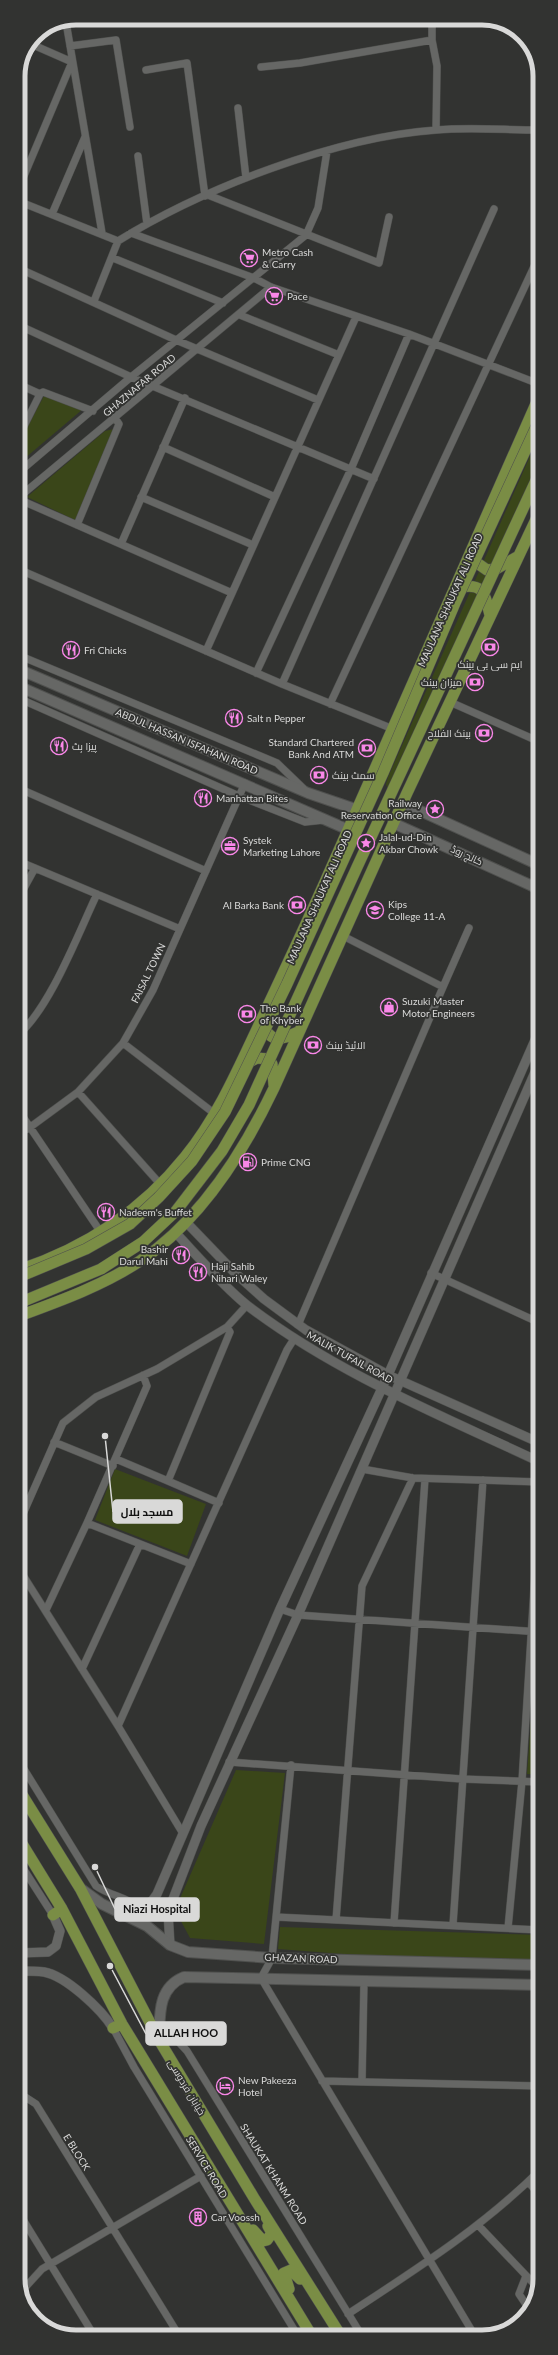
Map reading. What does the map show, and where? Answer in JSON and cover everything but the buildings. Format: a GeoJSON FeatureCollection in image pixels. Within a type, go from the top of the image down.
{"type":"FeatureCollection","features":[{"type":"Feature","properties":{"kind":"main road","name":"MAULANA SHAUKAT ALI ROAD"},"geometry":{"type":"LineString","coordinates":[[25,1268],[68,1251],[102,1234],[147,1200],[184,1159],[215,1114],[261,1021],[349,830],[533,411]]}},
{"type":"Feature","properties":{"kind":"main road"},"geometry":{"type":"LineString","coordinates":[[25,1274],[86,1249],[130,1224],[160,1197],[192,1161],[225,1112],[283,991],[376,787],[456,603],[533,434]]}},
{"type":"Feature","properties":{"kind":"main road"},"geometry":{"type":"LineString","coordinates":[[25,1301],[101,1269],[143,1242],[176,1211],[222,1151],[249,1105],[533,487]]}},
{"type":"Feature","properties":{"kind":"main road"},"geometry":{"type":"LineString","coordinates":[[25,1314],[77,1293],[112,1276],[139,1261],[176,1233],[238,1154],[254,1130],[402,803],[533,525]]}},
{"type":"Feature","properties":{"kind":"main road"},"geometry":{"type":"LineString","coordinates":[[474,547],[477,563],[487,570],[496,569],[517,557]]}},
{"type":"Feature","properties":{"kind":"main road"},"geometry":{"type":"LineString","coordinates":[[455,588],[471,585],[481,589],[486,597],[490,615]]}},
{"type":"Feature","properties":{"kind":"main road","name":"ABDUL HASSAN ISFAHANI ROAD"},"geometry":{"type":"LineString","coordinates":[[25,672],[308,792],[358,810]]}},
{"type":"Feature","properties":{"kind":"main road","name":"ABDUL HASSAN ISFAHANI ROAD"},"geometry":{"type":"LineString","coordinates":[[25,689],[245,783],[349,830]]}},
{"type":"Feature","properties":{"kind":"main road","name":"کالج روڈ"},"geometry":{"type":"LineString","coordinates":[[402,803],[533,861]]}},
{"type":"Feature","properties":{"kind":"main road","name":"کالج روڈ"},"geometry":{"type":"LineString","coordinates":[[394,823],[533,886]]}},
{"type":"Feature","properties":{"kind":"main road"},"geometry":{"type":"LineString","coordinates":[[261,1021],[266,1033],[273,1038],[281,1039],[298,1032]]}},
{"type":"Feature","properties":{"kind":"main road"},"geometry":{"type":"LineString","coordinates":[[239,1066],[257,1058],[268,1059],[272,1064],[274,1088]]}},
{"type":"Feature","properties":{"kind":"main road","name":"خیابان فردوسی"},"geometry":{"type":"LineString","coordinates":[[25,1800],[80,1888],[159,2040],[254,2198],[337,2330]]}},
{"type":"Feature","properties":{"kind":"main road"},"geometry":{"type":"LineString","coordinates":[[25,1850],[118,2026],[234,2209],[308,2330]]}},
{"type":"Feature","properties":{"kind":"main road","name":"GHAZAN ROAD"},"geometry":{"type":"LineString","coordinates":[[80,1888],[102,1904],[128,1915],[147,1926],[170,1944],[195,1954],[272,1958],[533,1965]]}},
{"type":"Feature","properties":{"kind":"main road","name":"GHAZAN ROAD"},"geometry":{"type":"LineString","coordinates":[[159,2040],[163,1997],[170,1985],[176,1980],[198,1976],[533,1985]]}},
{"type":"Feature","properties":{"kind":"main road"},"geometry":{"type":"LineString","coordinates":[[234,2209],[260,2239],[263,2241],[267,2240],[272,2233],[254,2198]]}},
{"type":"Feature","properties":{"kind":"main road"},"geometry":{"type":"LineString","coordinates":[[308,2330],[283,2277],[284,2273],[287,2271],[291,2270],[296,2273],[330,2319]]}},
{"type":"Feature","properties":{"kind":"street"},"geometry":{"type":"LineString","coordinates":[[432,25],[432,40],[437,66],[436,130]]}},
{"type":"Feature","properties":{"kind":"street"},"geometry":{"type":"LineString","coordinates":[[67,26],[102,233]]}},
{"type":"Feature","properties":{"kind":"street"},"geometry":{"type":"LineString","coordinates":[[70,46],[116,40],[130,127]]}},
{"type":"Feature","properties":{"kind":"street"},"geometry":{"type":"LineString","coordinates":[[261,67],[300,63],[432,40]]}},
{"type":"Feature","properties":{"kind":"street"},"geometry":{"type":"LineString","coordinates":[[36,46],[72,62]]}},
{"type":"Feature","properties":{"kind":"street"},"geometry":{"type":"LineString","coordinates":[[25,173],[72,62]]}},
{"type":"Feature","properties":{"kind":"street"},"geometry":{"type":"LineString","coordinates":[[146,70],[188,63],[207,195]]}},
{"type":"Feature","properties":{"kind":"street"},"geometry":{"type":"LineString","coordinates":[[238,108],[246,178]]}},
{"type":"Feature","properties":{"kind":"street"},"geometry":{"type":"LineString","coordinates":[[94,301],[113,258],[118,241],[147,224],[246,178],[327,151],[387,137],[436,130],[533,130]]}},
{"type":"Feature","properties":{"kind":"street"},"geometry":{"type":"LineString","coordinates":[[52,214],[85,136]]}},
{"type":"Feature","properties":{"kind":"street"},"geometry":{"type":"LineString","coordinates":[[306,235],[318,208],[327,151]]}},
{"type":"Feature","properties":{"kind":"street"},"geometry":{"type":"LineString","coordinates":[[138,156],[147,224]]}},
{"type":"Feature","properties":{"kind":"street"},"geometry":{"type":"LineString","coordinates":[[207,195],[379,263],[389,217]]}},
{"type":"Feature","properties":{"kind":"street"},"geometry":{"type":"LineString","coordinates":[[25,204],[102,233],[118,241]]}},
{"type":"Feature","properties":{"kind":"street"},"geometry":{"type":"LineString","coordinates":[[282,684],[494,209]]}},
{"type":"Feature","properties":{"kind":"street"},"geometry":{"type":"LineString","coordinates":[[132,233],[254,278],[272,287],[409,334],[533,382]]}},
{"type":"Feature","properties":{"kind":"street","name":"GHAZNAFAR ROAD"},"geometry":{"type":"LineString","coordinates":[[25,467],[93,411],[131,377],[306,235]]}},
{"type":"Feature","properties":{"kind":"street"},"geometry":{"type":"LineString","coordinates":[[113,258],[223,303]]}},
{"type":"Feature","properties":{"kind":"street"},"geometry":{"type":"LineString","coordinates":[[330,704],[533,269]]}},
{"type":"Feature","properties":{"kind":"street"},"geometry":{"type":"LineString","coordinates":[[25,271],[94,301],[176,340],[318,400]]}},
{"type":"Feature","properties":{"kind":"street","name":"GHAZNAFAR ROAD"},"geometry":{"type":"LineString","coordinates":[[25,493],[272,287]]}},
{"type":"Feature","properties":{"kind":"street"},"geometry":{"type":"LineString","coordinates":[[240,314],[339,355]]}},
{"type":"Feature","properties":{"kind":"street"},"geometry":{"type":"LineString","coordinates":[[206,651],[356,317]]}},
{"type":"Feature","properties":{"kind":"street"},"geometry":{"type":"LineString","coordinates":[[25,328],[131,377],[185,398],[374,479]]}},
{"type":"Feature","properties":{"kind":"street"},"geometry":{"type":"LineString","coordinates":[[256,673],[351,469],[409,334]]}},
{"type":"Feature","properties":{"kind":"street"},"geometry":{"type":"LineString","coordinates":[[25,387],[40,394]]}},
{"type":"Feature","properties":{"kind":"street"},"geometry":{"type":"LineString","coordinates":[[25,424],[40,394],[46,391],[93,411]]}},
{"type":"Feature","properties":{"kind":"street"},"geometry":{"type":"LineString","coordinates":[[121,544],[185,398]]}},
{"type":"Feature","properties":{"kind":"street"},"geometry":{"type":"LineString","coordinates":[[77,525],[119,424],[115,418]]}},
{"type":"Feature","properties":{"kind":"street"},"geometry":{"type":"LineString","coordinates":[[163,447],[275,496]]}},
{"type":"Feature","properties":{"kind":"street"},"geometry":{"type":"LineString","coordinates":[[141,497],[254,545]]}},
{"type":"Feature","properties":{"kind":"street"},"geometry":{"type":"LineString","coordinates":[[25,502],[232,593]]}},
{"type":"Feature","properties":{"kind":"street"},"geometry":{"type":"LineString","coordinates":[[25,572],[256,673],[393,729]]}},
{"type":"Feature","properties":{"kind":"street"},"geometry":{"type":"LineString","coordinates":[[25,658],[277,763],[308,792]]}},
{"type":"Feature","properties":{"kind":"street"},"geometry":{"type":"LineString","coordinates":[[25,701],[240,796],[305,822],[327,819]]}},
{"type":"Feature","properties":{"kind":"street"},"geometry":{"type":"LineString","coordinates":[[450,702],[531,738]]}},
{"type":"Feature","properties":{"kind":"street","name":"FAISAL TOWN"},"geometry":{"type":"LineString","coordinates":[[25,1130],[78,1092],[123,1043],[153,990],[245,783]]}},
{"type":"Feature","properties":{"kind":"street"},"geometry":{"type":"LineString","coordinates":[[25,791],[206,871]]}},
{"type":"Feature","properties":{"kind":"street"},"geometry":{"type":"LineString","coordinates":[[25,864],[180,929]]}},
{"type":"Feature","properties":{"kind":"street"},"geometry":{"type":"LineString","coordinates":[[25,886],[35,868]]}},
{"type":"Feature","properties":{"kind":"street"},"geometry":{"type":"LineString","coordinates":[[25,1029],[30,1025],[50,992],[97,894]]}},
{"type":"Feature","properties":{"kind":"street"},"geometry":{"type":"LineString","coordinates":[[298,1325],[443,987],[470,928]]}},
{"type":"Feature","properties":{"kind":"street"},"geometry":{"type":"LineString","coordinates":[[343,936],[443,987]]}},
{"type":"Feature","properties":{"kind":"street"},"geometry":{"type":"LineString","coordinates":[[123,1043],[215,1114]]}},
{"type":"Feature","properties":{"kind":"street"},"geometry":{"type":"LineString","coordinates":[[128,1915],[152,1901],[157,1894],[182,1832],[280,1609],[388,1375],[533,1045]]}},
{"type":"Feature","properties":{"kind":"street"},"geometry":{"type":"LineString","coordinates":[[170,1944],[167,1918],[171,1902],[229,1762],[298,1615],[446,1280],[533,1078]]}},
{"type":"Feature","properties":{"kind":"street"},"geometry":{"type":"LineString","coordinates":[[78,1092],[161,1185]]}},
{"type":"Feature","properties":{"kind":"street"},"geometry":{"type":"LineString","coordinates":[[25,1122],[102,1234]]}},
{"type":"Feature","properties":{"kind":"street","name":"MALIK TUFAIL ROAD"},"geometry":{"type":"LineString","coordinates":[[186,1222],[235,1273],[298,1325],[401,1382],[533,1440]]}},
{"type":"Feature","properties":{"kind":"street","name":"MALIK TUFAIL ROAD"},"geometry":{"type":"LineString","coordinates":[[176,1233],[247,1305],[294,1338],[382,1387],[533,1459]]}},
{"type":"Feature","properties":{"kind":"street"},"geometry":{"type":"LineString","coordinates":[[432,1273],[533,1320]]}},
{"type":"Feature","properties":{"kind":"street"},"geometry":{"type":"LineString","coordinates":[[25,1508],[63,1423],[77,1410],[96,1397],[143,1375],[227,1326],[247,1305]]}},
{"type":"Feature","properties":{"kind":"street"},"geometry":{"type":"LineString","coordinates":[[168,1481],[230,1332],[227,1326]]}},
{"type":"Feature","properties":{"kind":"street"},"geometry":{"type":"LineString","coordinates":[[118,1726],[287,1350],[294,1338]]}},
{"type":"Feature","properties":{"kind":"street"},"geometry":{"type":"LineString","coordinates":[[46,1610],[87,1523],[147,1386],[143,1375]]}},
{"type":"Feature","properties":{"kind":"street"},"geometry":{"type":"LineString","coordinates":[[54,1442],[168,1481],[219,1502]]}},
{"type":"Feature","properties":{"kind":"street"},"geometry":{"type":"LineString","coordinates":[[362,1469],[425,1479],[533,1482]]}},
{"type":"Feature","properties":{"kind":"street"},"geometry":{"type":"LineString","coordinates":[[336,1920],[358,1621],[362,1586],[413,1478]]}},
{"type":"Feature","properties":{"kind":"street"},"geometry":{"type":"LineString","coordinates":[[394,1923],[425,1479]]}},
{"type":"Feature","properties":{"kind":"street"},"geometry":{"type":"LineString","coordinates":[[453,1925],[483,1480]]}},
{"type":"Feature","properties":{"kind":"street"},"geometry":{"type":"LineString","coordinates":[[87,1523],[191,1564]]}},
{"type":"Feature","properties":{"kind":"street"},"geometry":{"type":"LineString","coordinates":[[82,1669],[140,1544]]}},
{"type":"Feature","properties":{"kind":"street"},"geometry":{"type":"LineString","coordinates":[[25,1578],[118,1726],[182,1832]]}},
{"type":"Feature","properties":{"kind":"street"},"geometry":{"type":"LineString","coordinates":[[508,1928],[522,1782],[533,1591]]}},
{"type":"Feature","properties":{"kind":"street"},"geometry":{"type":"LineString","coordinates":[[280,1609],[298,1615],[358,1621],[530,1632]]}},
{"type":"Feature","properties":{"kind":"street"},"geometry":{"type":"LineString","coordinates":[[229,1762],[347,1769],[462,1779],[533,1782]]}},
{"type":"Feature","properties":{"kind":"street"},"geometry":{"type":"LineString","coordinates":[[291,1765],[272,1958],[261,1978],[471,2330]]}},
{"type":"Feature","properties":{"kind":"street"},"geometry":{"type":"LineString","coordinates":[[25,1771],[96,1886],[104,1892],[134,1903],[139,1908]]}},
{"type":"Feature","properties":{"kind":"street"},"geometry":{"type":"LineString","coordinates":[[25,1870],[58,1912],[60,1930],[60,1937],[56,1946],[48,1952],[25,1953]]}},
{"type":"Feature","properties":{"kind":"street"},"geometry":{"type":"LineString","coordinates":[[276,1917],[533,1930]]}},
{"type":"Feature","properties":{"kind":"street"},"geometry":{"type":"LineString","coordinates":[[25,1971],[44,1972],[59,1979],[118,2026]]}},
{"type":"Feature","properties":{"kind":"street"},"geometry":{"type":"LineString","coordinates":[[362,2082],[364,1981]]}},
{"type":"Feature","properties":{"kind":"street","name":"SERVICE ROAD"},"geometry":{"type":"LineString","coordinates":[[118,2026],[134,2067],[294,2330]]}},
{"type":"Feature","properties":{"kind":"street","name":"SHAUKAT KHANM ROAD"},"geometry":{"type":"LineString","coordinates":[[159,2040],[174,2037],[187,2051],[358,2330]]}},
{"type":"Feature","properties":{"kind":"street"},"geometry":{"type":"LineString","coordinates":[[322,2081],[533,2086]]}},
{"type":"Feature","properties":{"kind":"street","name":"E BLOCK"},"geometry":{"type":"LineString","coordinates":[[25,2097],[36,2104],[176,2330]]}},
{"type":"Feature","properties":{"kind":"street"},"geometry":{"type":"LineString","coordinates":[[26,2286],[35,2275],[50,2264],[201,2176]]}},
{"type":"Feature","properties":{"kind":"street"},"geometry":{"type":"LineString","coordinates":[[348,2314],[429,2261],[478,2225],[533,2177]]}},
{"type":"Feature","properties":{"kind":"street"},"geometry":{"type":"LineString","coordinates":[[528,2182],[533,2187]]}},
{"type":"Feature","properties":{"kind":"street"},"geometry":{"type":"LineString","coordinates":[[25,2223],[91,2330]]}},
{"type":"Feature","properties":{"kind":"street"},"geometry":{"type":"LineString","coordinates":[[478,2225],[533,2284]]}},
{"type":"Feature","properties":{"kind":"street"},"geometry":{"type":"LineString","coordinates":[[526,2276],[519,2294],[526,2305]]}},
{"type":"Feature","properties":{"kind":"green space"},"geometry":{"type":"Polygon","coordinates":[[[45,394],[83,409],[25,458],[25,432],[45,394]]]}},
{"type":"Feature","properties":{"kind":"green space"},"geometry":{"type":"Polygon","coordinates":[[[114,429],[77,521],[27,497],[105,431],[114,429]]]}},
{"type":"Feature","properties":{"kind":"green space"},"geometry":{"type":"Polygon","coordinates":[[[533,450],[533,485],[388,790],[386,784],[533,450]]]}},
{"type":"Feature","properties":{"kind":"green space"},"geometry":{"type":"Polygon","coordinates":[[[115,1469],[206,1504],[187,1556],[95,1520],[115,1469]]]}},
{"type":"Feature","properties":{"kind":"green space"},"geometry":{"type":"Polygon","coordinates":[[[533,1692],[533,1774],[527,1774],[533,1692]]]}},
{"type":"Feature","properties":{"kind":"green space"},"geometry":{"type":"Polygon","coordinates":[[[236,1770],[285,1773],[264,1944],[190,1938],[175,1910],[236,1770]]]}},
{"type":"Feature","properties":{"kind":"green space"},"geometry":{"type":"Polygon","coordinates":[[[280,1927],[533,1935],[533,1961],[448,1962],[278,1949],[280,1927]]]}},
{"type":"Feature","properties":{"kind":"place","name":"Metro Cash & Carry"},"geometry":{"type":"Point","coordinates":[249,258]}},
{"type":"Feature","properties":{"kind":"place","name":"Pace"},"geometry":{"type":"Point","coordinates":[274,296]}},
{"type":"Feature","properties":{"kind":"place","name":"ایم سی بی بینک"},"geometry":{"type":"Point","coordinates":[490,647]}},
{"type":"Feature","properties":{"kind":"place","name":"Fri Chicks"},"geometry":{"type":"Point","coordinates":[71,650]}},
{"type":"Feature","properties":{"kind":"place","name":"میزان بینک"},"geometry":{"type":"Point","coordinates":[475,682]}},
{"type":"Feature","properties":{"kind":"place","name":"Salt n Pepper"},"geometry":{"type":"Point","coordinates":[234,718]}},
{"type":"Feature","properties":{"kind":"place","name":"بینک الفلاح"},"geometry":{"type":"Point","coordinates":[484,733]}},
{"type":"Feature","properties":{"kind":"place","name":"پیزا ہٹ"},"geometry":{"type":"Point","coordinates":[59,746]}},
{"type":"Feature","properties":{"kind":"place","name":"Standard Chartered Bank And ATM"},"geometry":{"type":"Point","coordinates":[367,748]}},
{"type":"Feature","properties":{"kind":"place","name":"سمٹ بینک"},"geometry":{"type":"Point","coordinates":[319,775]}},
{"type":"Feature","properties":{"kind":"place","name":"Manhattan Bites"},"geometry":{"type":"Point","coordinates":[203,798]}},
{"type":"Feature","properties":{"kind":"place","name":"Railway Reservation Office"},"geometry":{"type":"Point","coordinates":[435,809]}},
{"type":"Feature","properties":{"kind":"place","name":"Jalal-ud-Din Akbar Chowk"},"geometry":{"type":"Point","coordinates":[366,843]}},
{"type":"Feature","properties":{"kind":"place","name":"Systek Marketing Lahore"},"geometry":{"type":"Point","coordinates":[230,846]}},
{"type":"Feature","properties":{"kind":"place","name":"Al Barka Bank"},"geometry":{"type":"Point","coordinates":[297,905]}},
{"type":"Feature","properties":{"kind":"place","name":"Kips College 11-A"},"geometry":{"type":"Point","coordinates":[375,910]}},
{"type":"Feature","properties":{"kind":"place","name":"Suzuki Master Motor Engineers"},"geometry":{"type":"Point","coordinates":[389,1007]}},
{"type":"Feature","properties":{"kind":"place","name":"The Bank of Khyber"},"geometry":{"type":"Point","coordinates":[247,1014]}},
{"type":"Feature","properties":{"kind":"place","name":"الائیڈ بینک"},"geometry":{"type":"Point","coordinates":[313,1045]}},
{"type":"Feature","properties":{"kind":"place","name":"Prime CNG"},"geometry":{"type":"Point","coordinates":[248,1162]}},
{"type":"Feature","properties":{"kind":"place","name":"Nadeem's Buffet"},"geometry":{"type":"Point","coordinates":[106,1212]}},
{"type":"Feature","properties":{"kind":"place","name":"Bashir Darul Mahi"},"geometry":{"type":"Point","coordinates":[181,1255]}},
{"type":"Feature","properties":{"kind":"place","name":"Haji Sahib Nihari Waley"},"geometry":{"type":"Point","coordinates":[198,1272]}},
{"type":"Feature","properties":{"kind":"place","name":"مسجد بلال"},"geometry":{"type":"Point","coordinates":[105,1436]}},
{"type":"Feature","properties":{"kind":"place","name":"Niazi Hospital"},"geometry":{"type":"Point","coordinates":[95,1867]}},
{"type":"Feature","properties":{"kind":"place","name":"ALLAH HOO"},"geometry":{"type":"Point","coordinates":[110,1966]}},
{"type":"Feature","properties":{"kind":"place","name":"New Pakeeza Hotel"},"geometry":{"type":"Point","coordinates":[225,2086]}},
{"type":"Feature","properties":{"kind":"place","name":"Car Voossh"},"geometry":{"type":"Point","coordinates":[198,2217]}}]}
